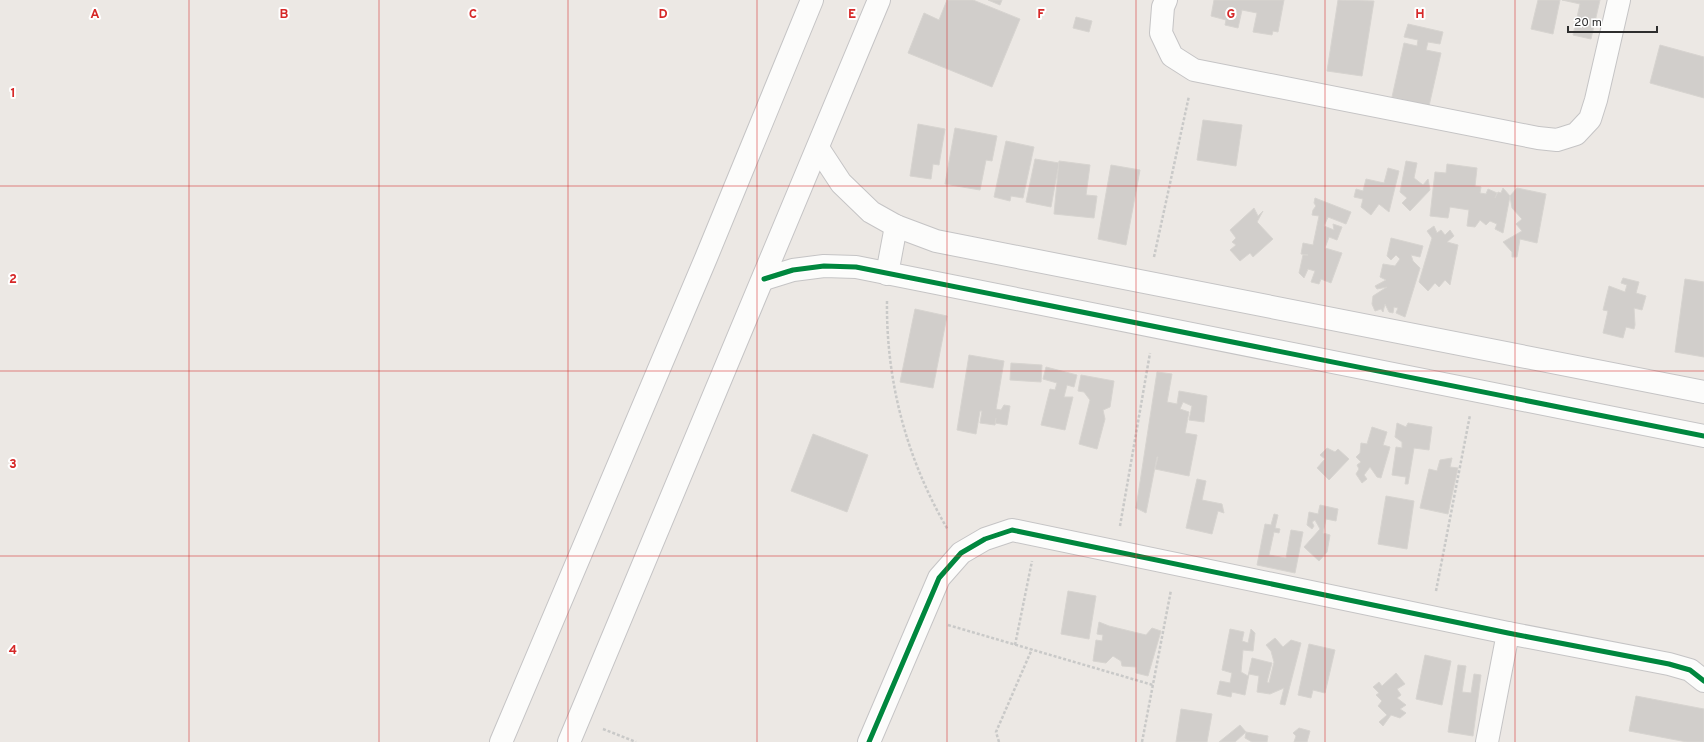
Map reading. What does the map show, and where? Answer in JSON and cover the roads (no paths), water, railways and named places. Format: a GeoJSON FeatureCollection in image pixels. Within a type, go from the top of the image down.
{"type":"FeatureCollection","features":[{"type":"Feature","properties":{"kind":"street"},"geometry":{"type":"LineString","coordinates":[[501,742],[706,258],[812,0]]}},
{"type":"Feature","properties":{"kind":"street"},"geometry":{"type":"LineString","coordinates":[[569,742],[764,279],[879,0]]}},
{"type":"Feature","properties":{"kind":"street"},"geometry":{"type":"LineString","coordinates":[[1166,0],[1163,7],[1160,33],[1172,56],[1194,70],[1538,138],[1558,140],[1576,134],[1590,119],[1596,100],[1619,0]]}},
{"type":"Feature","properties":{"kind":"street"},"geometry":{"type":"LineString","coordinates":[[818,148],[841,183],[871,212],[896,226],[936,241],[1704,392]]}},
{"type":"Feature","properties":{"kind":"street"},"geometry":{"type":"LineString","coordinates":[[887,274],[896,226]]}},
{"type":"Feature","properties":{"kind":"street"},"geometry":{"type":"LineString","coordinates":[[764,279],[793,270],[824,266],[856,267],[1704,436]]}},
{"type":"Feature","properties":{"kind":"street"},"geometry":{"type":"LineString","coordinates":[[869,742],[921,617],[939,578],[961,553],[985,539],[1012,530],[1508,633],[1670,664],[1690,670],[1704,681]]}},
{"type":"Feature","properties":{"kind":"street"},"geometry":{"type":"LineString","coordinates":[[1487,742],[1508,633]]}}]}
